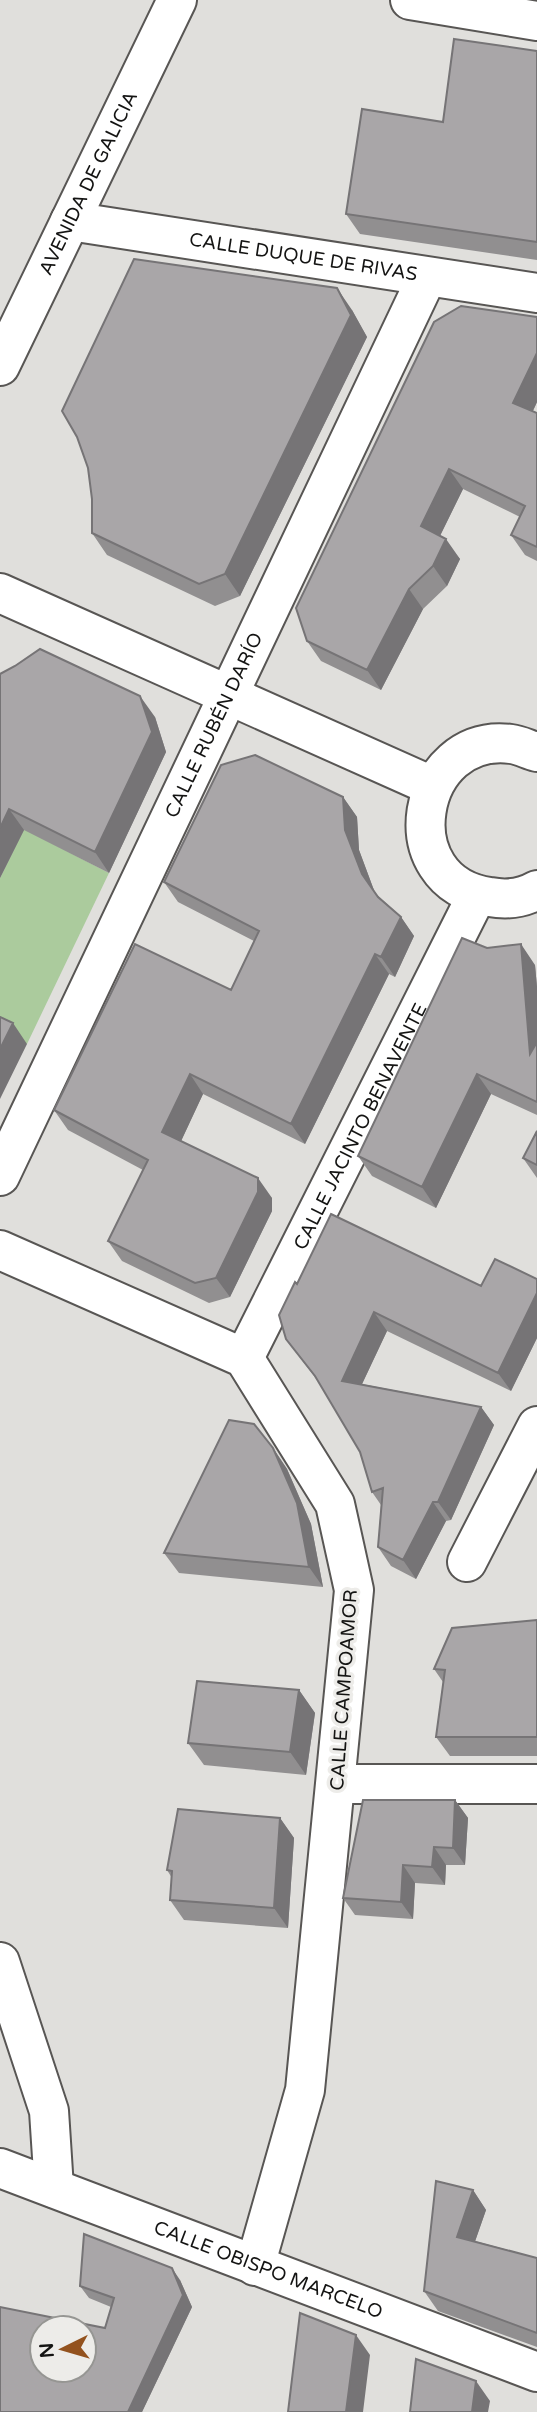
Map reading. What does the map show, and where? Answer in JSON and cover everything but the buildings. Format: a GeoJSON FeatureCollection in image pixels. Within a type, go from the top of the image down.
{"type":"FeatureCollection","features":[{"type":"Feature","properties":{"kind":"street","name":"AVENIDA DE GALICIA"},"geometry":{"type":"LineString","coordinates":[[0,366],[177,0]]}},
{"type":"Feature","properties":{"kind":"street"},"geometry":{"type":"LineString","coordinates":[[410,0],[537,21]]}},
{"type":"Feature","properties":{"kind":"street","name":"CALLE DUQUE DE RIVAS"},"geometry":{"type":"LineString","coordinates":[[70,221],[537,293]]}},
{"type":"Feature","properties":{"kind":"street","name":"CALLE RUBÉN DARÍO"},"geometry":{"type":"LineString","coordinates":[[0,1176],[427,277]]}},
{"type":"Feature","properties":{"kind":"street"},"geometry":{"type":"LineString","coordinates":[[0,593],[432,786]]}},
{"type":"Feature","properties":{"kind":"street"},"geometry":{"type":"LineString","coordinates":[[537,752],[512,744],[482,746],[454,760],[432,786],[424,819],[427,843],[438,867],[457,885],[477,895],[506,900],[537,890]]}},
{"type":"Feature","properties":{"kind":"street","name":"CALLE JACINTO BENAVENTE"},"geometry":{"type":"LineString","coordinates":[[244,1358],[477,895]]}},
{"type":"Feature","properties":{"kind":"street"},"geometry":{"type":"LineString","coordinates":[[0,1250],[244,1358]]}},
{"type":"Feature","properties":{"kind":"street","name":"CALLE CAMPOAMOR"},"geometry":{"type":"LineString","coordinates":[[244,1358],[335,1504],[354,1590],[305,2090],[255,2266]]}},
{"type":"Feature","properties":{"kind":"street"},"geometry":{"type":"LineString","coordinates":[[467,1562],[537,1426]]}},
{"type":"Feature","properties":{"kind":"street"},"geometry":{"type":"LineString","coordinates":[[337,1784],[537,1784]]}},
{"type":"Feature","properties":{"kind":"street"},"geometry":{"type":"LineString","coordinates":[[0,1962],[49,2111],[54,2188]]}},
{"type":"Feature","properties":{"kind":"street","name":"CALLE OBISPO MARCELO"},"geometry":{"type":"LineString","coordinates":[[0,2168],[537,2372]]}},
{"type":"Feature","properties":{"kind":"green space"},"geometry":{"type":"Polygon","coordinates":[[[24,829],[109,873],[27,1044],[0,1030],[0,878],[24,829]]]}}]}
